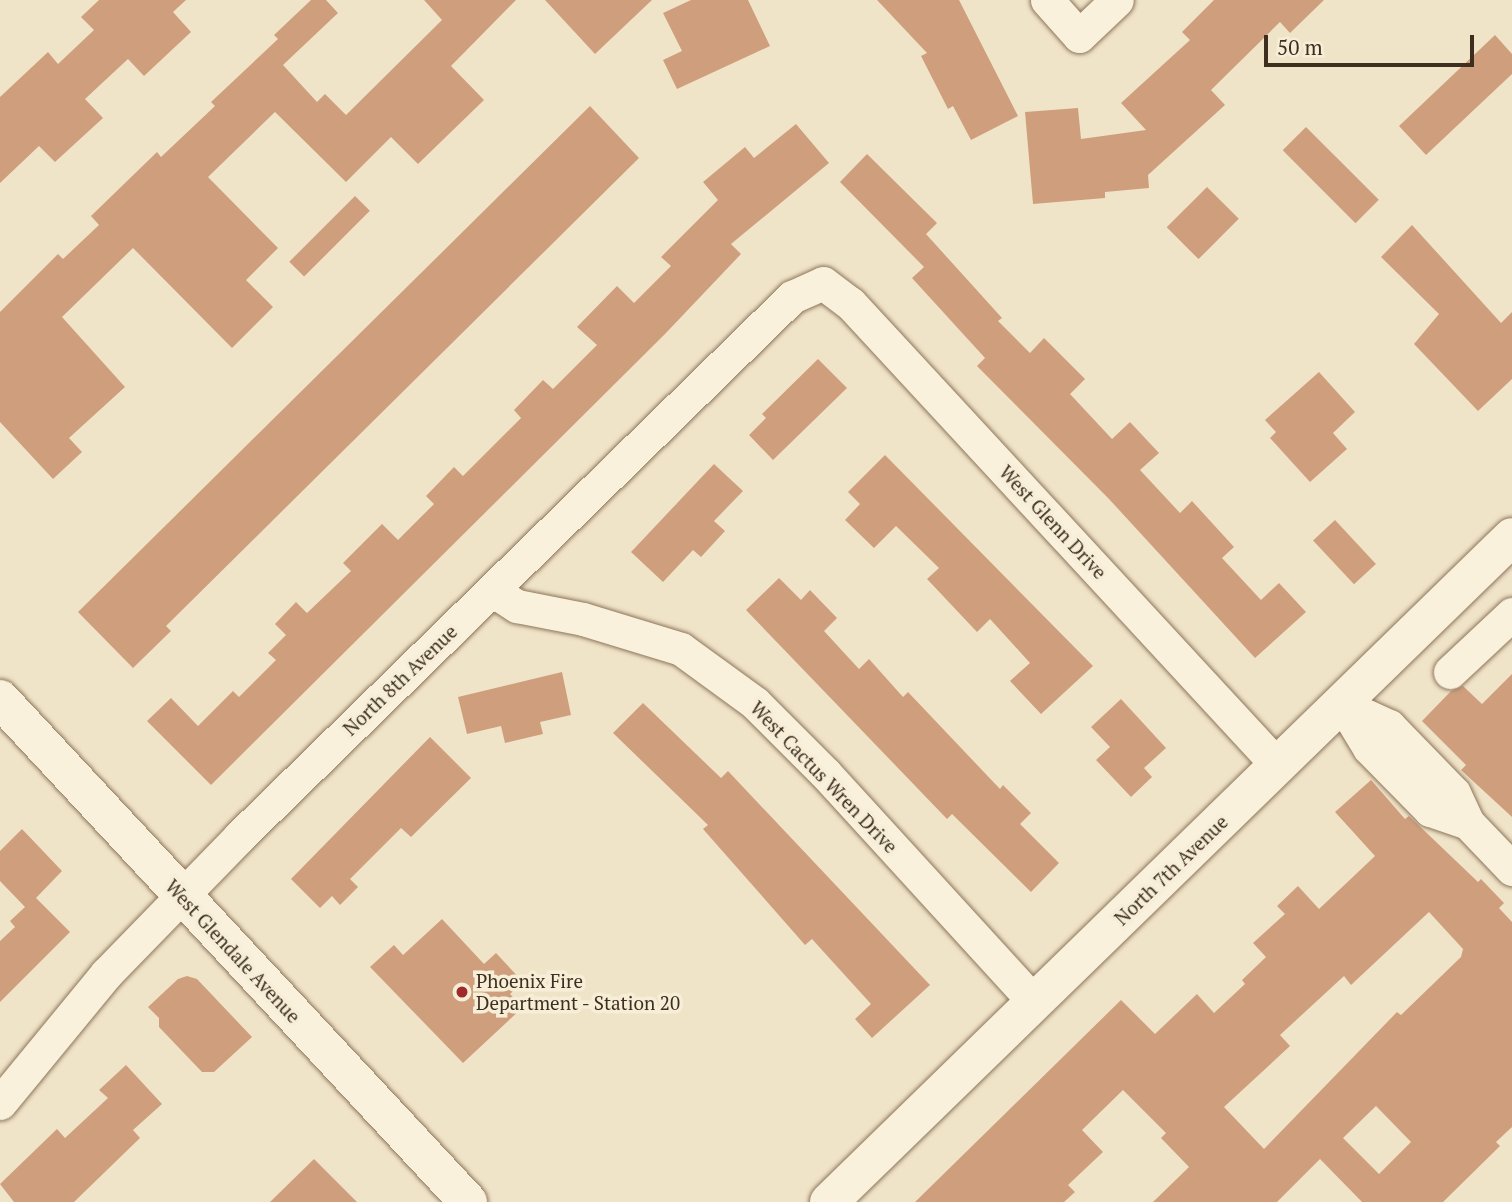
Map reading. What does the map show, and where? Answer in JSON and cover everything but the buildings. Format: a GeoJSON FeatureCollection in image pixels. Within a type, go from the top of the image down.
{"type":"FeatureCollection","features":[{"type":"Feature","properties":{"kind":"main road","name":"North 7th Avenue"},"geometry":{"type":"LineString","coordinates":[[829,1202],[1343,705],[1512,537]]}},
{"type":"Feature","properties":{"kind":"main road","name":"West Glendale Avenue"},"geometry":{"type":"LineString","coordinates":[[0,699],[468,1202]]}},
{"type":"Feature","properties":{"kind":"street"},"geometry":{"type":"LineString","coordinates":[[1047,0],[1079,36],[1117,0]]}},
{"type":"Feature","properties":{"kind":"street","name":"North 8th Avenue"},"geometry":{"type":"LineString","coordinates":[[0,1103],[106,974],[182,895],[792,297],[822,282]]}},
{"type":"Feature","properties":{"kind":"street","name":"West Glenn Drive"},"geometry":{"type":"LineString","coordinates":[[822,282],[859,313],[1278,766]]}},
{"type":"Feature","properties":{"kind":"street","name":"West Cactus Wren Drive"},"geometry":{"type":"LineString","coordinates":[[492,590],[517,606],[583,619],[681,649],[755,703],[826,774],[1034,1002]]}},
{"type":"Feature","properties":{"kind":"street"},"geometry":{"type":"LineString","coordinates":[[1450,673],[1512,614]]}},
{"type":"Feature","properties":{"kind":"street"},"geometry":{"type":"LineString","coordinates":[[1343,705],[1389,726],[1454,793],[1468,823],[1512,869]]}},
{"type":"Feature","properties":{"kind":"place","name":"Phoenix Fire Department - Station 20"},"geometry":{"type":"Point","coordinates":[462,992]}}]}
